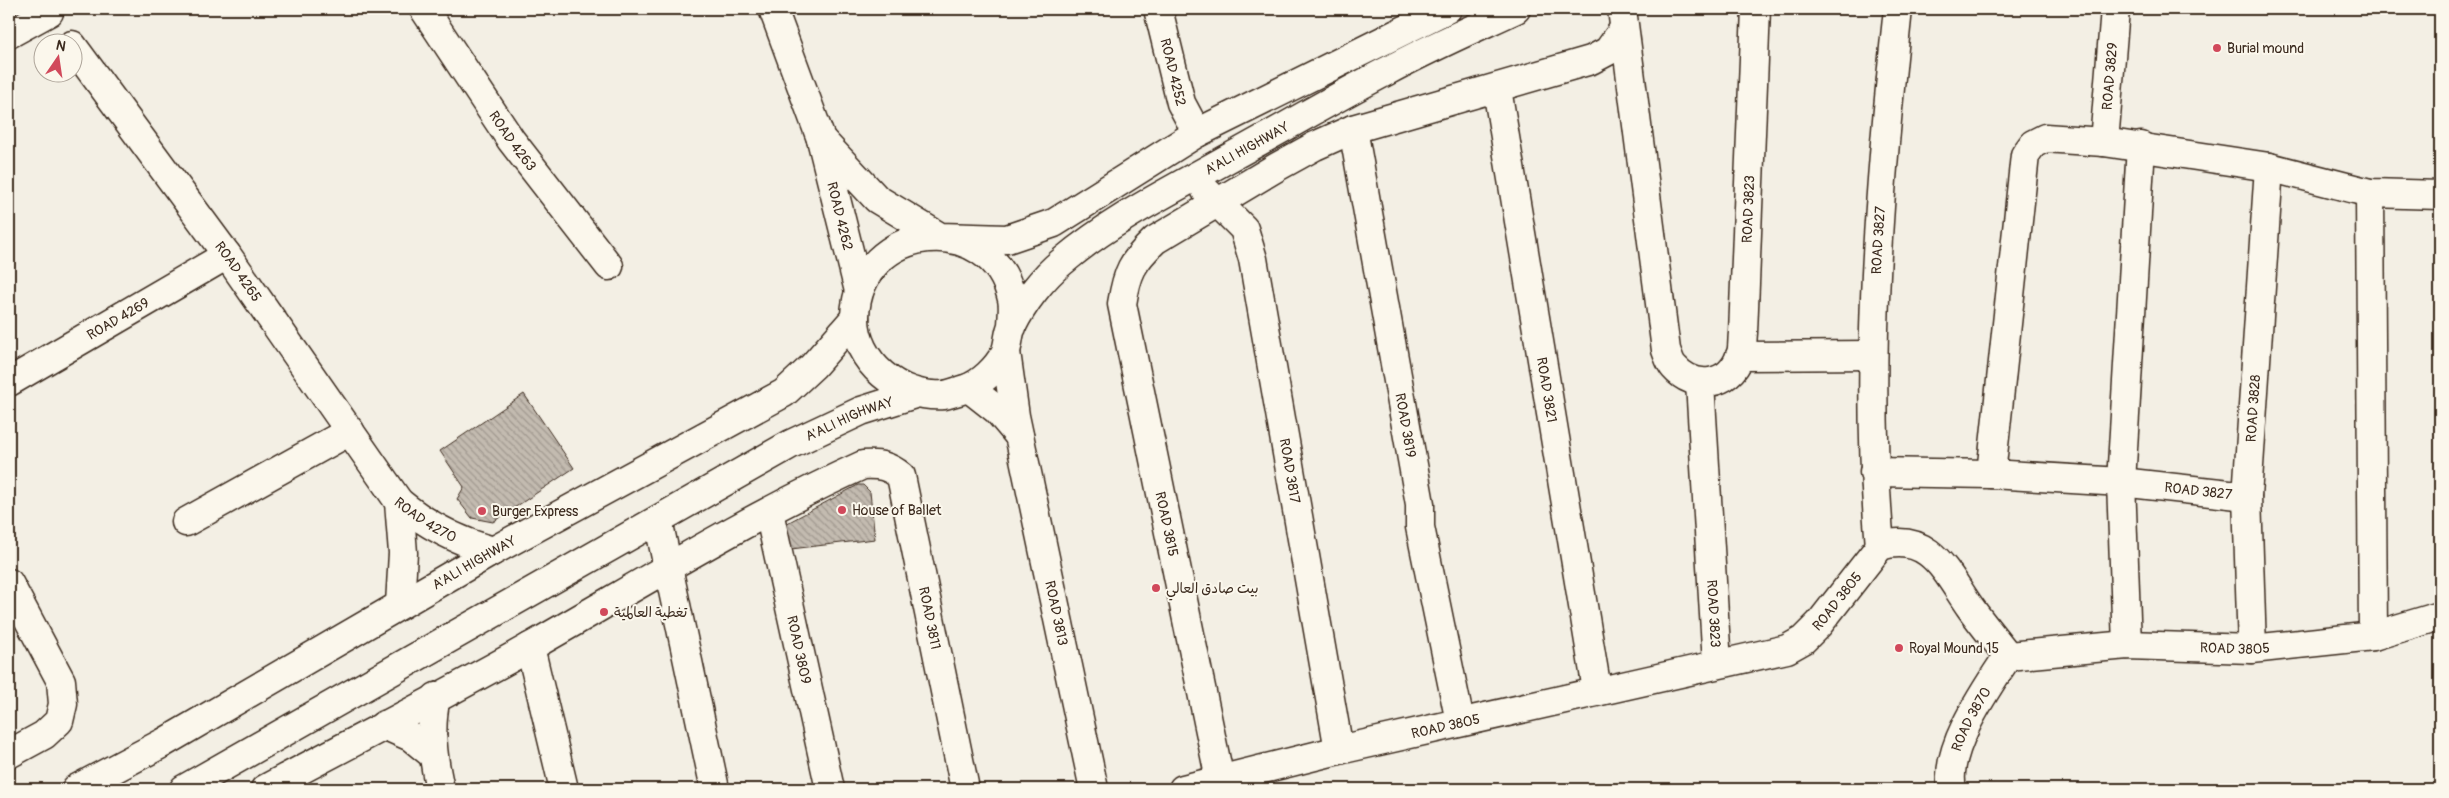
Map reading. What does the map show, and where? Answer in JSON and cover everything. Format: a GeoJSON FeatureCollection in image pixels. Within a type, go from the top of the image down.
{"type":"FeatureCollection","features":[{"type":"Feature","properties":{"kind":"street","name":"ROAD 4263"},"geometry":{"type":"LineString","coordinates":[[424,9],[511,140],[609,266]]}},
{"type":"Feature","properties":{"kind":"street","name":"ROAD 4262"},"geometry":{"type":"LineString","coordinates":[[773,9],[821,139],[859,291]]}},
{"type":"Feature","properties":{"kind":"street","name":"ROAD 4252"},"geometry":{"type":"LineString","coordinates":[[1158,9],[1180,103],[1197,133]]}},
{"type":"Feature","properties":{"kind":"street"},"geometry":{"type":"LineString","coordinates":[[940,237],[967,244],[988,257],[1005,277],[1013,302],[1009,339],[990,372],[969,388],[944,395],[918,393],[894,384],[874,367],[860,344],[855,318],[859,291],[871,268],[890,250],[914,239],[940,237],[1007,239],[1054,223],[1197,133],[1448,9]]}},
{"type":"Feature","properties":{"kind":"street","name":"A'ALI HIGHWAY"},"geometry":{"type":"LineString","coordinates":[[1009,339],[1034,293],[1061,262],[1112,226],[1389,69],[1516,9]]}},
{"type":"Feature","properties":{"kind":"street","name":"ROAD 3823"},"geometry":{"type":"LineString","coordinates":[[1717,664],[1700,383],[1713,382],[1724,376],[1734,367],[1740,356],[1744,333],[1756,9]]}},
{"type":"Feature","properties":{"kind":"street","name":"ROAD 3827"},"geometry":{"type":"LineString","coordinates":[[1880,546],[1874,472],[1873,355],[1881,205],[1898,9]]}},
{"type":"Feature","properties":{"kind":"street","name":"ROAD 3829"},"geometry":{"type":"LineString","coordinates":[[2104,142],[2114,9]]}},
{"type":"Feature","properties":{"kind":"street"},"geometry":{"type":"LineString","coordinates":[[9,34],[47,10]]}},
{"type":"Feature","properties":{"kind":"street","name":"ROAD 4265"},"geometry":{"type":"LineString","coordinates":[[47,10],[63,32]]}},
{"type":"Feature","properties":{"kind":"street"},"geometry":{"type":"LineString","coordinates":[[1623,19],[1666,350],[1673,366],[1687,378],[1700,383]]}},
{"type":"Feature","properties":{"kind":"street","name":"ROAD 3815"},"geometry":{"type":"LineString","coordinates":[[1220,780],[1122,304],[1126,279],[1137,257],[1155,240],[1315,146],[1353,129],[1497,89],[1590,60],[1608,51],[1623,19]]}},
{"type":"Feature","properties":{"kind":"street","name":"ROAD 4265"},"geometry":{"type":"LineString","coordinates":[[82,58],[227,255],[399,502]]}},
{"type":"Feature","properties":{"kind":"street","name":"ROAD 3821"},"geometry":{"type":"LineString","coordinates":[[1497,89],[1597,690]]}},
{"type":"Feature","properties":{"kind":"street","name":"ROAD 3819"},"geometry":{"type":"LineString","coordinates":[[1353,129],[1416,478],[1420,504],[1420,527],[1460,722]]}},
{"type":"Feature","properties":{"kind":"street"},"geometry":{"type":"LineString","coordinates":[[1991,474],[2025,155],[2033,144],[2045,138],[2141,146],[2268,167],[2370,194],[2440,195]]}},
{"type":"Feature","properties":{"kind":"street","name":"ROAD 4262"},"geometry":{"type":"LineString","coordinates":[[821,139],[877,199],[940,237]]}},
{"type":"Feature","properties":{"kind":"street"},"geometry":{"type":"LineString","coordinates":[[2127,645],[2121,482],[2141,146]]}},
{"type":"Feature","properties":{"kind":"street","name":"ROAD 3828"},"geometry":{"type":"LineString","coordinates":[[2252,650],[2246,496],[2268,167]]}},
{"type":"Feature","properties":{"kind":"street","name":"ROAD 3817"},"geometry":{"type":"LineString","coordinates":[[1194,178],[1244,229],[1253,259],[1340,750]]}},
{"type":"Feature","properties":{"kind":"street"},"geometry":{"type":"LineString","coordinates":[[2370,194],[2373,636]]}},
{"type":"Feature","properties":{"kind":"street","name":"ROAD 4269"},"geometry":{"type":"LineString","coordinates":[[9,382],[227,255]]}},
{"type":"Feature","properties":{"kind":"street","name":"A'ALI HIGHWAY"},"geometry":{"type":"LineString","coordinates":[[76,789],[164,743],[493,551],[784,393],[813,366],[855,318]]}},
{"type":"Feature","properties":{"kind":"street","name":"ROAD 3813"},"geometry":{"type":"LineString","coordinates":[[1009,339],[1020,437],[1094,789]]}},
{"type":"Feature","properties":{"kind":"street"},"geometry":{"type":"LineString","coordinates":[[1740,356],[1873,355]]}},
{"type":"Feature","properties":{"kind":"street","name":"ROAD 3813"},"geometry":{"type":"LineString","coordinates":[[969,388],[997,410],[1020,437]]}},
{"type":"Feature","properties":{"kind":"street","name":"A'ALI HIGHWAY"},"geometry":{"type":"LineString","coordinates":[[184,789],[791,444],[861,411],[918,393]]}},
{"type":"Feature","properties":{"kind":"street"},"geometry":{"type":"LineString","coordinates":[[186,522],[350,431]]}},
{"type":"Feature","properties":{"kind":"street","name":"ROAD 3811"},"geometry":{"type":"LineString","coordinates":[[769,512],[863,465],[890,466],[901,476],[965,789]]}},
{"type":"Feature","properties":{"kind":"street","name":"ROAD 3827"},"geometry":{"type":"LineString","coordinates":[[1874,472],[1991,474],[2121,482],[2246,496]]}},
{"type":"Feature","properties":{"kind":"street","name":"ROAD 4270"},"geometry":{"type":"LineString","coordinates":[[399,502],[420,519],[443,533],[467,544],[493,551]]}},
{"type":"Feature","properties":{"kind":"street","name":"ROAD 4270"},"geometry":{"type":"LineString","coordinates":[[399,502],[403,553],[400,604]]}},
{"type":"Feature","properties":{"kind":"street"},"geometry":{"type":"LineString","coordinates":[[265,789],[530,647],[669,566],[769,512]]}},
{"type":"Feature","properties":{"kind":"street","name":"ROAD 3809"},"geometry":{"type":"LineString","coordinates":[[769,512],[830,789]]}},
{"type":"Feature","properties":{"kind":"street"},"geometry":{"type":"LineString","coordinates":[[658,520],[715,789]]}},
{"type":"Feature","properties":{"kind":"street"},"geometry":{"type":"LineString","coordinates":[[1880,546],[1893,542],[1908,542],[1925,550],[1940,562],[1970,607],[2008,656]]}},
{"type":"Feature","properties":{"kind":"street","name":"ROAD 3805"},"geometry":{"type":"LineString","coordinates":[[1183,789],[1597,690],[1771,653],[1803,640],[1819,624],[1880,546]]}},
{"type":"Feature","properties":{"kind":"street"},"geometry":{"type":"LineString","coordinates":[[9,583],[61,680],[63,704],[59,721],[44,735],[9,754]]}},
{"type":"Feature","properties":{"kind":"street","name":"ROAD 3805"},"geometry":{"type":"LineString","coordinates":[[2008,656],[2127,645],[2252,650],[2373,636],[2440,616]]}},
{"type":"Feature","properties":{"kind":"street"},"geometry":{"type":"LineString","coordinates":[[530,647],[564,789]]}},
{"type":"Feature","properties":{"kind":"street","name":"ROAD 3870"},"geometry":{"type":"LineString","coordinates":[[1952,789],[1949,776],[1965,730],[1977,704],[2008,656]]}},
{"type":"Feature","properties":{"kind":"street"},"geometry":{"type":"LineString","coordinates":[[436,697],[432,726],[433,755],[440,789]]}},
{"type":"Feature","properties":{"kind":"street"},"geometry":{"type":"LineString","coordinates":[[384,725],[411,737],[433,755]]}},
{"type":"Feature","properties":{"kind":"building"},"geometry":{"type":"Polygon","coordinates":[[[524,394],[574,468],[493,522],[472,518],[457,499],[464,487],[440,451],[524,394]]]}},
{"type":"Feature","properties":{"kind":"building","name":"House of Ballet"},"geometry":{"type":"Polygon","coordinates":[[[858,485],[863,485],[870,492],[875,539],[791,549],[778,528],[858,485]]]}},
{"type":"Feature","properties":{"kind":"place","name":"Burial mound"},"geometry":{"type":"Point","coordinates":[2217,48]}},
{"type":"Feature","properties":{"kind":"place","name":"House of Ballet"},"geometry":{"type":"Point","coordinates":[842,510]}},
{"type":"Feature","properties":{"kind":"place","name":"Burger Express"},"geometry":{"type":"Point","coordinates":[482,511]}},
{"type":"Feature","properties":{"kind":"place","name":"بيت صادق العالي"},"geometry":{"type":"Point","coordinates":[1156,588]}},
{"type":"Feature","properties":{"kind":"place","name":"تغطية العالمية"},"geometry":{"type":"Point","coordinates":[604,612]}},
{"type":"Feature","properties":{"kind":"place","name":"Royal Mound 15"},"geometry":{"type":"Point","coordinates":[1899,648]}}]}
